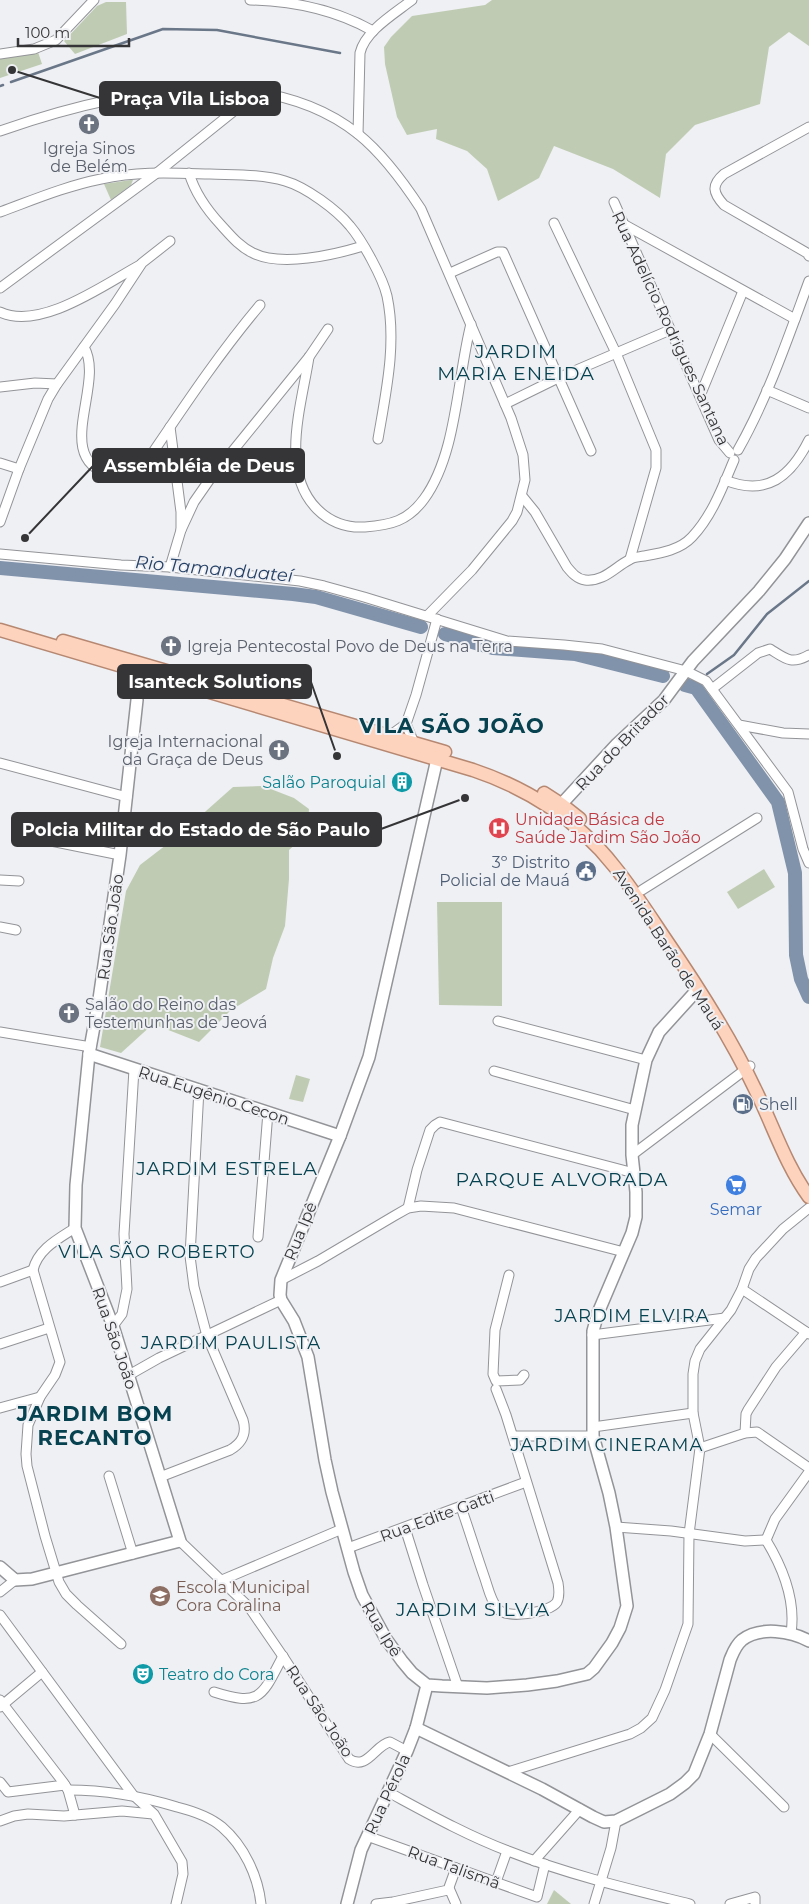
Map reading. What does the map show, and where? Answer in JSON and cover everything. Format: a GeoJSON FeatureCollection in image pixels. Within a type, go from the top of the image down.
{"type":"FeatureCollection","features":[{"type":"Feature","properties":{"kind":"main road","name":"Avenida Barão de Mauá"},"geometry":{"type":"LineString","coordinates":[[0,622],[144,669],[494,777],[558,807],[614,865],[724,1019],[793,1159],[809,1184]]}},
{"type":"Feature","properties":{"kind":"main road","name":"Avenida Barão de Mauá"},"geometry":{"type":"LineString","coordinates":[[0,630],[128,669],[144,669],[414,743],[473,761],[512,776],[558,807],[607,845],[642,890],[701,988]]}},
{"type":"Feature","properties":{"kind":"main road"},"geometry":{"type":"LineString","coordinates":[[437,759],[449,758],[469,763],[473,761]]}},
{"type":"Feature","properties":{"kind":"main road","name":"Avenida Barão de Mauá"},"geometry":{"type":"LineString","coordinates":[[748,1068],[790,1168],[809,1197]]}},
{"type":"Feature","properties":{"kind":"street"},"geometry":{"type":"LineString","coordinates":[[0,54],[34,50],[56,40],[94,0]]}},
{"type":"Feature","properties":{"kind":"street"},"geometry":{"type":"LineString","coordinates":[[250,0],[301,4],[360,23],[373,31]]}},
{"type":"Feature","properties":{"kind":"street"},"geometry":{"type":"LineString","coordinates":[[358,134],[360,54],[362,45],[373,31],[408,1]]}},
{"type":"Feature","properties":{"kind":"street"},"geometry":{"type":"LineString","coordinates":[[0,131],[54,114],[148,93],[200,88],[226,88],[279,97],[326,115],[358,134],[407,186],[421,209],[506,404],[523,455],[525,480],[517,512],[504,532],[472,570],[427,616]]}},
{"type":"Feature","properties":{"kind":"street"},"geometry":{"type":"LineString","coordinates":[[0,288],[158,172],[234,110],[249,103],[279,97]]}},
{"type":"Feature","properties":{"kind":"street"},"geometry":{"type":"LineString","coordinates":[[808,252],[724,205],[718,198],[715,185],[716,180],[724,174],[809,127]]}},
{"type":"Feature","properties":{"kind":"street"},"geometry":{"type":"LineString","coordinates":[[0,212],[75,185],[138,172],[262,176],[287,182],[310,193],[350,226],[381,279],[387,295],[391,350],[378,439]]}},
{"type":"Feature","properties":{"kind":"street"},"geometry":{"type":"LineString","coordinates":[[189,173],[194,190],[216,220],[236,242],[253,253],[270,258],[288,259],[344,252],[363,246]]}},
{"type":"Feature","properties":{"kind":"street","name":"Rua Adelício Rodrigues Santana"},"geometry":{"type":"LineString","coordinates":[[614,202],[719,440],[734,455]]}},
{"type":"Feature","properties":{"kind":"street"},"geometry":{"type":"LineString","coordinates":[[554,223],[616,354],[654,443],[657,457],[656,468],[630,559]]}},
{"type":"Feature","properties":{"kind":"street"},"geometry":{"type":"LineString","coordinates":[[625,225],[795,319]]}},
{"type":"Feature","properties":{"kind":"street"},"geometry":{"type":"LineString","coordinates":[[0,312],[12,316],[33,315],[71,304],[142,263],[170,241]]}},
{"type":"Feature","properties":{"kind":"street"},"geometry":{"type":"LineString","coordinates":[[450,273],[502,251],[591,451]]}},
{"type":"Feature","properties":{"kind":"street"},"geometry":{"type":"LineString","coordinates":[[0,522],[19,469],[48,399],[142,263]]}},
{"type":"Feature","properties":{"kind":"street"},"geometry":{"type":"LineString","coordinates":[[522,496],[535,512],[567,567],[573,574],[586,580],[615,571],[630,559],[676,548],[685,543],[700,527],[725,480],[734,455],[752,425],[809,281]]}},
{"type":"Feature","properties":{"kind":"street"},"geometry":{"type":"LineString","coordinates":[[700,396],[743,291]]}},
{"type":"Feature","properties":{"kind":"street"},"geometry":{"type":"LineString","coordinates":[[84,347],[90,355],[91,367],[82,433],[86,458],[91,466],[101,472],[130,477],[143,467],[205,375],[236,333],[260,305]]}},
{"type":"Feature","properties":{"kind":"street"},"geometry":{"type":"LineString","coordinates":[[310,357],[297,432],[296,470],[301,486],[312,504],[333,522],[361,527],[381,526],[409,516],[424,499],[439,471],[449,438],[471,324]]}},
{"type":"Feature","properties":{"kind":"street"},"geometry":{"type":"LineString","coordinates":[[170,567],[181,530],[194,502],[210,479],[310,357],[328,329]]}},
{"type":"Feature","properties":{"kind":"street"},"geometry":{"type":"LineString","coordinates":[[506,404],[558,378],[670,330]]}},
{"type":"Feature","properties":{"kind":"street"},"geometry":{"type":"LineString","coordinates":[[0,387],[44,382],[57,384]]}},
{"type":"Feature","properties":{"kind":"street"},"geometry":{"type":"LineString","coordinates":[[767,390],[809,408]]}},
{"type":"Feature","properties":{"kind":"street"},"geometry":{"type":"LineString","coordinates":[[170,427],[180,501],[181,530]]}},
{"type":"Feature","properties":{"kind":"street"},"geometry":{"type":"LineString","coordinates":[[725,480],[744,487],[756,487],[768,483],[792,468],[809,440]]}},
{"type":"Feature","properties":{"kind":"street"},"geometry":{"type":"LineString","coordinates":[[0,463],[19,469]]}},
{"type":"Feature","properties":{"kind":"street","name":"Rua do Britador"},"geometry":{"type":"LineString","coordinates":[[558,807],[617,744],[664,700],[693,661],[759,591],[785,559],[809,523]]}},
{"type":"Feature","properties":{"kind":"street"},"geometry":{"type":"LineString","coordinates":[[0,554],[121,566],[170,567],[300,581],[324,586],[507,641],[564,644],[602,649],[686,671],[706,681],[712,688],[788,792],[805,842],[809,863]]}},
{"type":"Feature","properties":{"kind":"street"},"geometry":{"type":"LineString","coordinates":[[414,743],[406,724],[437,619]]}},
{"type":"Feature","properties":{"kind":"street"},"geometry":{"type":"LineString","coordinates":[[712,688],[758,653],[770,649],[790,661],[796,661],[809,655]]}},
{"type":"Feature","properties":{"kind":"street","name":"Rua São João"},"geometry":{"type":"LineString","coordinates":[[128,669],[137,700]]}},
{"type":"Feature","properties":{"kind":"street","name":"Rua São João"},"geometry":{"type":"LineString","coordinates":[[144,669],[137,700],[120,855],[90,1050],[76,1185],[75,1228],[113,1326],[180,1541],[249,1608],[283,1656],[349,1759],[358,1762],[363,1761],[372,1756],[380,1747],[390,1742],[407,1751]]}},
{"type":"Feature","properties":{"kind":"street"},"geometry":{"type":"LineString","coordinates":[[375,741],[391,737],[397,729],[406,724]]}},
{"type":"Feature","properties":{"kind":"street"},"geometry":{"type":"LineString","coordinates":[[739,724],[783,733],[809,734]]}},
{"type":"Feature","properties":{"kind":"street","name":"Rua Ipê"},"geometry":{"type":"LineString","coordinates":[[427,1684],[412,1673],[386,1638],[362,1595],[342,1529],[325,1460],[308,1357],[294,1321],[280,1295],[281,1280],[340,1136],[369,1057],[437,759]]}},
{"type":"Feature","properties":{"kind":"street"},"geometry":{"type":"LineString","coordinates":[[0,762],[127,797]]}},
{"type":"Feature","properties":{"kind":"street"},"geometry":{"type":"LineString","coordinates":[[642,890],[757,818]]}},
{"type":"Feature","properties":{"kind":"street"},"geometry":{"type":"LineString","coordinates":[[46,840],[120,855]]}},
{"type":"Feature","properties":{"kind":"street"},"geometry":{"type":"LineString","coordinates":[[0,880],[19,881]]}},
{"type":"Feature","properties":{"kind":"street"},"geometry":{"type":"LineString","coordinates":[[0,927],[16,930]]}},
{"type":"Feature","properties":{"kind":"street"},"geometry":{"type":"LineString","coordinates":[[427,1684],[487,1688],[542,1683],[587,1674],[594,1668],[612,1643],[620,1628],[627,1606],[616,1527],[593,1431],[592,1335],[598,1313],[632,1233],[636,1217],[632,1125],[646,1060],[659,1032],[701,988]]}},
{"type":"Feature","properties":{"kind":"street"},"geometry":{"type":"LineString","coordinates":[[498,1020],[646,1060]]}},
{"type":"Feature","properties":{"kind":"street"},"geometry":{"type":"LineString","coordinates":[[0,1032],[90,1050]]}},
{"type":"Feature","properties":{"kind":"street","name":"Rua Eugênio Cecon"},"geometry":{"type":"LineString","coordinates":[[90,1050],[134,1069],[340,1136]]}},
{"type":"Feature","properties":{"kind":"street"},"geometry":{"type":"LineString","coordinates":[[632,1155],[748,1068]]}},
{"type":"Feature","properties":{"kind":"street"},"geometry":{"type":"LineString","coordinates":[[113,1326],[122,1314],[127,1289],[124,1234],[134,1069]]}},
{"type":"Feature","properties":{"kind":"street"},"geometry":{"type":"LineString","coordinates":[[494,1071],[635,1110]]}},
{"type":"Feature","properties":{"kind":"street"},"geometry":{"type":"LineString","coordinates":[[160,1477],[238,1446],[245,1433],[243,1420],[207,1336],[194,1287],[190,1256],[199,1089]]}},
{"type":"Feature","properties":{"kind":"street"},"geometry":{"type":"LineString","coordinates":[[258,1237],[268,1112]]}},
{"type":"Feature","properties":{"kind":"street"},"geometry":{"type":"LineString","coordinates":[[408,1208],[417,1170],[430,1130],[440,1122],[634,1174]]}},
{"type":"Feature","properties":{"kind":"street"},"geometry":{"type":"LineString","coordinates":[[281,1280],[408,1208],[430,1206],[454,1208],[624,1252]]}},
{"type":"Feature","properties":{"kind":"street"},"geometry":{"type":"LineString","coordinates":[[508,1772],[630,1734],[652,1718],[665,1690],[688,1624],[689,1534],[700,1448],[693,1413],[692,1374],[695,1360],[700,1349],[725,1318],[742,1289],[749,1269],[766,1246],[783,1228],[809,1208]]}},
{"type":"Feature","properties":{"kind":"street"},"geometry":{"type":"LineString","coordinates":[[75,1228],[49,1246],[35,1262],[33,1270],[60,1362],[59,1367],[40,1397],[28,1425],[26,1454],[34,1496],[55,1573],[66,1594],[121,1644]]}},
{"type":"Feature","properties":{"kind":"street"},"geometry":{"type":"LineString","coordinates":[[0,1282],[33,1270]]}},
{"type":"Feature","properties":{"kind":"street"},"geometry":{"type":"LineString","coordinates":[[509,1275],[495,1330],[493,1374],[496,1381],[520,1380],[524,1374]]}},
{"type":"Feature","properties":{"kind":"street"},"geometry":{"type":"LineString","coordinates":[[742,1289],[807,1333],[776,1367],[748,1410],[745,1433]]}},
{"type":"Feature","properties":{"kind":"street"},"geometry":{"type":"LineString","coordinates":[[129,1376],[160,1358],[281,1300]]}},
{"type":"Feature","properties":{"kind":"street"},"geometry":{"type":"LineString","coordinates":[[592,1335],[725,1318]]}},
{"type":"Feature","properties":{"kind":"street"},"geometry":{"type":"LineString","coordinates":[[0,1344],[49,1328]]}},
{"type":"Feature","properties":{"kind":"street"},"geometry":{"type":"LineString","coordinates":[[461,1507],[491,1597],[499,1611],[509,1615],[550,1608],[559,1596],[558,1583],[513,1436],[496,1389]]}},
{"type":"Feature","properties":{"kind":"street"},"geometry":{"type":"LineString","coordinates":[[0,1408],[40,1397]]}},
{"type":"Feature","properties":{"kind":"street"},"geometry":{"type":"LineString","coordinates":[[513,1436],[593,1431],[693,1413]]}},
{"type":"Feature","properties":{"kind":"street"},"geometry":{"type":"LineString","coordinates":[[700,1448],[745,1433],[757,1432],[809,1468]]}},
{"type":"Feature","properties":{"kind":"street"},"geometry":{"type":"LineString","coordinates":[[791,1633],[792,1603],[766,1540],[775,1519],[809,1472]]}},
{"type":"Feature","properties":{"kind":"street"},"geometry":{"type":"LineString","coordinates":[[109,1476],[133,1554]]}},
{"type":"Feature","properties":{"kind":"street","name":"Rua Edite Gatti"},"geometry":{"type":"LineString","coordinates":[[348,1548],[526,1482]]}},
{"type":"Feature","properties":{"kind":"street"},"geometry":{"type":"LineString","coordinates":[[616,1527],[745,1541],[766,1540]]}},
{"type":"Feature","properties":{"kind":"street"},"geometry":{"type":"LineString","coordinates":[[405,1528],[458,1687]]}},
{"type":"Feature","properties":{"kind":"street"},"geometry":{"type":"LineString","coordinates":[[222,1580],[342,1529]]}},
{"type":"Feature","properties":{"kind":"street"},"geometry":{"type":"LineString","coordinates":[[0,1592],[15,1580],[32,1580],[180,1541]]}},
{"type":"Feature","properties":{"kind":"street"},"geometry":{"type":"LineString","coordinates":[[0,1566],[15,1580]]}},
{"type":"Feature","properties":{"kind":"street"},"geometry":{"type":"LineString","coordinates":[[0,1615],[133,1795],[154,1814],[182,1862],[183,1874],[176,1904]]}},
{"type":"Feature","properties":{"kind":"street"},"geometry":{"type":"LineString","coordinates":[[416,1728],[508,1772],[604,1822],[616,1822],[655,1803],[685,1783],[694,1774],[710,1734],[724,1678],[737,1645],[747,1637],[772,1632],[791,1633],[809,1641]]}},
{"type":"Feature","properties":{"kind":"street"},"geometry":{"type":"LineString","coordinates":[[214,1692],[235,1699],[249,1699],[260,1694],[266,1688],[283,1656]]}},
{"type":"Feature","properties":{"kind":"street"},"geometry":{"type":"LineString","coordinates":[[42,1672],[1,1704],[66,1787],[75,1815]]}},
{"type":"Feature","properties":{"kind":"street","name":"Rua Pérola"},"geometry":{"type":"LineString","coordinates":[[346,1904],[354,1872],[367,1836],[416,1728],[427,1684]]}},
{"type":"Feature","properties":{"kind":"street"},"geometry":{"type":"LineString","coordinates":[[710,1734],[784,1806]]}},
{"type":"Feature","properties":{"kind":"street"},"geometry":{"type":"LineString","coordinates":[[0,1782],[8,1792],[66,1787],[133,1795],[207,1816],[222,1826],[236,1841],[244,1854],[257,1883],[261,1904]]}},
{"type":"Feature","properties":{"kind":"street"},"geometry":{"type":"LineString","coordinates":[[388,1792],[451,1826],[507,1851],[534,1861],[690,1904]]}},
{"type":"Feature","properties":{"kind":"street"},"geometry":{"type":"LineString","coordinates":[[534,1861],[580,1809]]}},
{"type":"Feature","properties":{"kind":"street"},"geometry":{"type":"LineString","coordinates":[[0,1822],[14,1816],[28,1814],[64,1816],[109,1812],[154,1814]]}},
{"type":"Feature","properties":{"kind":"street"},"geometry":{"type":"LineString","coordinates":[[594,1904],[602,1880],[616,1822]]}},
{"type":"Feature","properties":{"kind":"street","name":"Rua Talismã"},"geometry":{"type":"LineString","coordinates":[[367,1836],[537,1897],[545,1864]]}},
{"type":"Feature","properties":{"kind":"street"},"geometry":{"type":"LineString","coordinates":[[496,1882],[507,1851]]}},
{"type":"Feature","properties":{"kind":"street"},"geometry":{"type":"LineString","coordinates":[[376,1904],[448,1890],[456,1868]]}},
{"type":"Feature","properties":{"kind":"street"},"geometry":{"type":"LineString","coordinates":[[449,1888],[456,1904]]}},
{"type":"Feature","properties":{"kind":"street"},"geometry":{"type":"LineString","coordinates":[[730,1904],[755,1901]]}},
{"type":"Feature","properties":{"kind":"green space"},"geometry":{"type":"Polygon","coordinates":[[[492,0],[809,0],[809,46],[789,32],[769,47],[760,104],[695,125],[666,154],[660,198],[613,169],[554,146],[539,178],[498,201],[487,169],[467,151],[436,139],[437,129],[407,135],[397,117],[385,64],[384,47],[391,37],[412,16],[485,5],[492,0]]]}},
{"type":"Feature","properties":{"kind":"green space"},"geometry":{"type":"Polygon","coordinates":[[[106,2],[126,2],[127,34],[75,54],[64,41],[97,6],[106,2]]]}},
{"type":"Feature","properties":{"kind":"green space"},"geometry":{"type":"Polygon","coordinates":[[[38,52],[42,64],[0,78],[0,58],[38,52]]]}},
{"type":"Feature","properties":{"kind":"green space"},"geometry":{"type":"Polygon","coordinates":[[[133,180],[131,185],[111,200],[104,184],[133,180]]]}},
{"type":"Feature","properties":{"kind":"green space"},"geometry":{"type":"Polygon","coordinates":[[[263,786],[294,798],[309,809],[307,834],[289,850],[289,879],[285,926],[273,958],[266,989],[231,1010],[199,1042],[153,1024],[121,1053],[100,1047],[126,891],[140,865],[179,835],[233,787],[263,786]]]}},
{"type":"Feature","properties":{"kind":"green space"},"geometry":{"type":"Polygon","coordinates":[[[764,869],[775,887],[738,909],[727,892],[764,869]]]}},
{"type":"Feature","properties":{"kind":"green space"},"geometry":{"type":"Polygon","coordinates":[[[437,902],[502,902],[502,1006],[439,1005],[437,902]]]}},
{"type":"Feature","properties":{"kind":"green space"},"geometry":{"type":"Polygon","coordinates":[[[296,1075],[310,1079],[303,1102],[289,1099],[296,1075]]]}},
{"type":"Feature","properties":{"kind":"green space"},"geometry":{"type":"Polygon","coordinates":[[[554,1890],[571,1904],[547,1904],[554,1890]]]}},
{"type":"Feature","properties":{"kind":"waterway"},"geometry":{"type":"LineString","coordinates":[[11,82],[163,29],[217,30],[340,53]]}},
{"type":"Feature","properties":{"kind":"waterway","name":"Rio Tamanduateí"},"geometry":{"type":"LineString","coordinates":[[0,568],[316,597],[421,627]]}},
{"type":"Feature","properties":{"kind":"waterway"},"geometry":{"type":"LineString","coordinates":[[707,674],[734,655],[767,614],[809,581]]}},
{"type":"Feature","properties":{"kind":"waterway","name":"Rio Tamanduateí"},"geometry":{"type":"LineString","coordinates":[[445,634],[493,648],[575,654],[663,676]]}},
{"type":"Feature","properties":{"kind":"waterway","name":"Rio Tamanduateí"},"geometry":{"type":"LineString","coordinates":[[685,685],[696,688],[778,802],[795,873],[796,955],[801,979],[809,997]]}},
{"type":"Feature","properties":{"kind":"place","name":"Praça Vila Lisboa"},"geometry":{"type":"Point","coordinates":[12,70]}},
{"type":"Feature","properties":{"kind":"place","name":"Igreja Sinos de Belém"},"geometry":{"type":"Point","coordinates":[89,124]}},
{"type":"Feature","properties":{"kind":"place","name":"Assembléia de Deus"},"geometry":{"type":"Point","coordinates":[25,538]}},
{"type":"Feature","properties":{"kind":"place","name":"Igreja Pentecostal Povo de Deus na Terra"},"geometry":{"type":"Point","coordinates":[171,646]}},
{"type":"Feature","properties":{"kind":"place","name":"Igreja Internacional da Graça de Deus"},"geometry":{"type":"Point","coordinates":[279,750]}},
{"type":"Feature","properties":{"kind":"place","name":"Isanteck Solutions"},"geometry":{"type":"Point","coordinates":[337,756]}},
{"type":"Feature","properties":{"kind":"place","name":"Salão Paroquial"},"geometry":{"type":"Point","coordinates":[402,782]}},
{"type":"Feature","properties":{"kind":"place","name":"Polcia Militar do Estado de São Paulo"},"geometry":{"type":"Point","coordinates":[465,798]}},
{"type":"Feature","properties":{"kind":"place","name":"Unidade Básica de Saúde Jardim São João"},"geometry":{"type":"Point","coordinates":[499,828]}},
{"type":"Feature","properties":{"kind":"place","name":"3º Distrito Policial de Mauá"},"geometry":{"type":"Point","coordinates":[586,871]}},
{"type":"Feature","properties":{"kind":"place","name":"Salão do Reino das Testemunhas de Jeová"},"geometry":{"type":"Point","coordinates":[69,1013]}},
{"type":"Feature","properties":{"kind":"place","name":"Shell"},"geometry":{"type":"Point","coordinates":[743,1104]}},
{"type":"Feature","properties":{"kind":"place","name":"Semar"},"geometry":{"type":"Point","coordinates":[736,1185]}},
{"type":"Feature","properties":{"kind":"place","name":"Escola Municipal Cora Coralina"},"geometry":{"type":"Point","coordinates":[160,1596]}},
{"type":"Feature","properties":{"kind":"place","name":"Teatro do Cora"},"geometry":{"type":"Point","coordinates":[143,1674]}},
{"type":"Feature","properties":{"kind":"district","name":"JARDIM MARIA ENEIDA"},"geometry":{"type":"Point","coordinates":[516,362]}},
{"type":"Feature","properties":{"kind":"district","name":"VILA SÃO JOÃO"},"geometry":{"type":"Point","coordinates":[452,726]}},
{"type":"Feature","properties":{"kind":"district","name":"JARDIM ESTRELA"},"geometry":{"type":"Point","coordinates":[227,1168]}},
{"type":"Feature","properties":{"kind":"district","name":"PARQUE ALVORADA"},"geometry":{"type":"Point","coordinates":[562,1179]}},
{"type":"Feature","properties":{"kind":"district","name":"VILA SÃO ROBERTO"},"geometry":{"type":"Point","coordinates":[157,1252]}},
{"type":"Feature","properties":{"kind":"district","name":"JARDIM ELVIRA"},"geometry":{"type":"Point","coordinates":[632,1316]}},
{"type":"Feature","properties":{"kind":"district","name":"JARDIM PAULISTA"},"geometry":{"type":"Point","coordinates":[231,1343]}},
{"type":"Feature","properties":{"kind":"district","name":"JARDIM BOM RECANTO"},"geometry":{"type":"Point","coordinates":[95,1426]}},
{"type":"Feature","properties":{"kind":"district","name":"JARDIM CINERAMA"},"geometry":{"type":"Point","coordinates":[607,1445]}},
{"type":"Feature","properties":{"kind":"district","name":"JARDIM SILVIA"},"geometry":{"type":"Point","coordinates":[473,1609]}}]}
